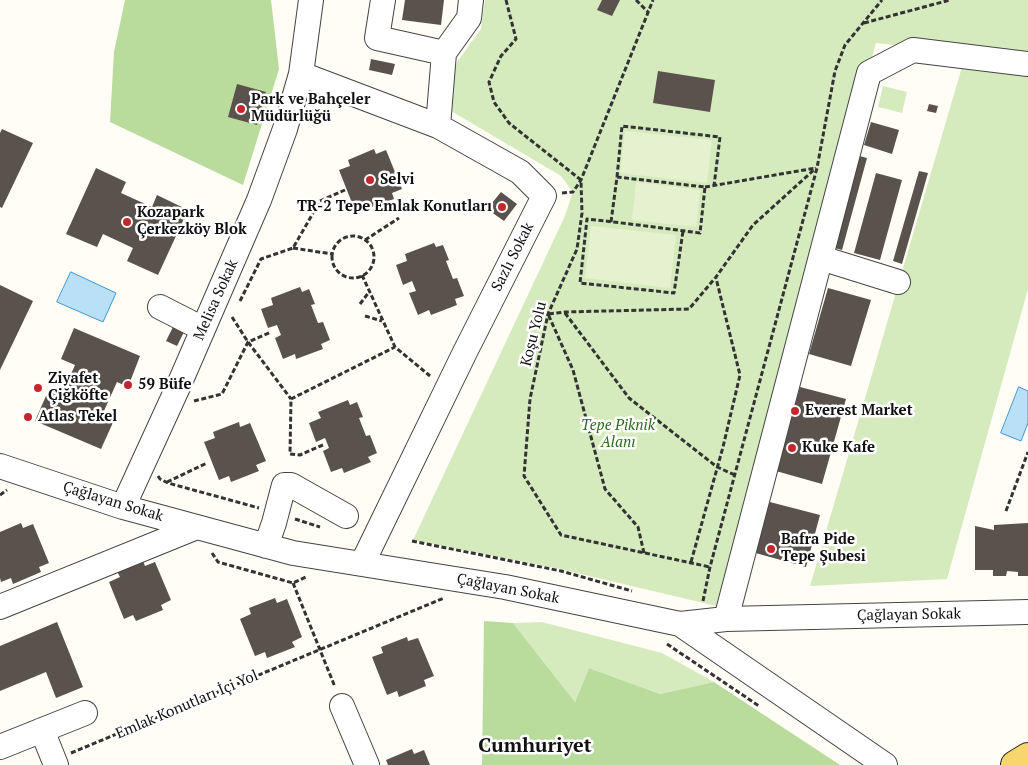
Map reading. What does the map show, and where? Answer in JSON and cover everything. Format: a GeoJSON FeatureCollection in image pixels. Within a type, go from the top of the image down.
{"type":"FeatureCollection","features":[{"type":"Feature","properties":{"kind":"main road"},"geometry":{"type":"LineString","coordinates":[[1015,765],[1028,757]]}},
{"type":"Feature","properties":{"kind":"street","name":"Melisa Sokak"},"geometry":{"type":"LineString","coordinates":[[123,507],[259,200],[285,129],[301,74],[311,0]]}},
{"type":"Feature","properties":{"kind":"street"},"geometry":{"type":"LineString","coordinates":[[383,0],[377,38],[444,53]]}},
{"type":"Feature","properties":{"kind":"street"},"geometry":{"type":"LineString","coordinates":[[438,126],[444,53],[469,18],[471,0]]}},
{"type":"Feature","properties":{"kind":"street"},"geometry":{"type":"LineString","coordinates":[[726,619],[869,73],[913,50],[1028,64]]}},
{"type":"Feature","properties":{"kind":"street"},"geometry":{"type":"LineString","coordinates":[[301,74],[438,126],[520,172],[544,196]]}},
{"type":"Feature","properties":{"kind":"street","name":"Sazlı Sokak"},"geometry":{"type":"LineString","coordinates":[[362,564],[465,352],[508,250],[544,196]]}},
{"type":"Feature","properties":{"kind":"street"},"geometry":{"type":"LineString","coordinates":[[821,258],[898,282]]}},
{"type":"Feature","properties":{"kind":"street"},"geometry":{"type":"LineString","coordinates":[[160,307],[203,329]]}},
{"type":"Feature","properties":{"kind":"street","name":"Çağlayan Sokak"},"geometry":{"type":"LineString","coordinates":[[6,476],[293,553],[482,584],[680,624],[726,619],[1028,612]]}},
{"type":"Feature","properties":{"kind":"street"},"geometry":{"type":"LineString","coordinates":[[266,546],[284,485],[291,485],[346,516]]}},
{"type":"Feature","properties":{"kind":"street"},"geometry":{"type":"LineString","coordinates":[[0,607],[197,527]]}},
{"type":"Feature","properties":{"kind":"street"},"geometry":{"type":"LineString","coordinates":[[680,624],[885,765]]}},
{"type":"Feature","properties":{"kind":"street"},"geometry":{"type":"LineString","coordinates":[[342,706],[368,765]]}},
{"type":"Feature","properties":{"kind":"street"},"geometry":{"type":"LineString","coordinates":[[0,747],[85,713]]}},
{"type":"Feature","properties":{"kind":"street"},"geometry":{"type":"LineString","coordinates":[[42,730],[55,763]]}},
{"type":"Feature","properties":{"kind":"path"},"geometry":{"type":"LineString","coordinates":[[506,0],[516,39],[501,56],[489,82],[494,102],[509,123],[581,180]]}},
{"type":"Feature","properties":{"kind":"path"},"geometry":{"type":"LineString","coordinates":[[636,0],[648,12]]}},
{"type":"Feature","properties":{"kind":"path"},"geometry":{"type":"LineString","coordinates":[[544,196],[573,192],[581,180],[653,0]]}},
{"type":"Feature","properties":{"kind":"path"},"geometry":{"type":"LineString","coordinates":[[680,624],[699,611],[817,168],[835,71],[845,45],[882,0]]}},
{"type":"Feature","properties":{"kind":"path"},"geometry":{"type":"LineString","coordinates":[[862,24],[950,0]]}},
{"type":"Feature","properties":{"kind":"path"},"geometry":{"type":"LineString","coordinates":[[611,222],[622,126],[720,138],[714,186]]}},
{"type":"Feature","properties":{"kind":"path"},"geometry":{"type":"LineString","coordinates":[[616,177],[705,187],[817,168]]}},
{"type":"Feature","properties":{"kind":"path"},"geometry":{"type":"LineString","coordinates":[[644,553],[638,527],[605,489],[573,370],[548,314],[689,309],[716,277],[753,225],[817,168]]}},
{"type":"Feature","properties":{"kind":"path","name":"Koşu Yolu"},"geometry":{"type":"LineString","coordinates":[[581,180],[582,213],[576,249],[548,314],[530,399],[524,476],[561,535],[710,567]]}},
{"type":"Feature","properties":{"kind":"path"},"geometry":{"type":"LineString","coordinates":[[683,231],[674,293],[580,283],[587,219],[700,233],[705,187]]}},
{"type":"Feature","properties":{"kind":"path"},"geometry":{"type":"LineString","coordinates":[[294,248],[320,201],[345,190]]}},
{"type":"Feature","properties":{"kind":"path"},"geometry":{"type":"LineString","coordinates":[[364,240],[399,218]]}},
{"type":"Feature","properties":{"kind":"path"},"geometry":{"type":"LineString","coordinates":[[350,236],[364,240],[371,247],[374,256],[368,272],[352,278],[344,276],[337,270],[333,262],[332,254],[335,246],[341,240],[350,236]]}},
{"type":"Feature","properties":{"kind":"path"},"geometry":{"type":"LineString","coordinates":[[324,445],[300,456],[290,454],[291,400],[231,318],[261,259],[294,248],[332,254]]}},
{"type":"Feature","properties":{"kind":"path"},"geometry":{"type":"LineString","coordinates":[[362,275],[395,347],[435,379]]}},
{"type":"Feature","properties":{"kind":"path"},"geometry":{"type":"LineString","coordinates":[[691,563],[740,375],[716,277]]}},
{"type":"Feature","properties":{"kind":"path"},"geometry":{"type":"LineString","coordinates":[[360,304],[369,291]]}},
{"type":"Feature","properties":{"kind":"path"},"geometry":{"type":"LineString","coordinates":[[565,312],[629,398],[717,467],[735,475]]}},
{"type":"Feature","properties":{"kind":"path"},"geometry":{"type":"LineString","coordinates":[[365,316],[383,322]]}},
{"type":"Feature","properties":{"kind":"path"},"geometry":{"type":"LineString","coordinates":[[191,402],[222,394],[248,342],[270,332]]}},
{"type":"Feature","properties":{"kind":"path"},"geometry":{"type":"LineString","coordinates":[[291,400],[395,347]]}},
{"type":"Feature","properties":{"kind":"path"},"geometry":{"type":"LineString","coordinates":[[1006,511],[1028,452]]}},
{"type":"Feature","properties":{"kind":"path"},"geometry":{"type":"LineString","coordinates":[[166,482],[206,463]]}},
{"type":"Feature","properties":{"kind":"path"},"geometry":{"type":"LineString","coordinates":[[156,472],[160,479],[166,482],[262,509]]}},
{"type":"Feature","properties":{"kind":"path"},"geometry":{"type":"LineString","coordinates":[[0,495],[6,476]]}},
{"type":"Feature","properties":{"kind":"path"},"geometry":{"type":"LineString","coordinates":[[286,517],[323,528]]}},
{"type":"Feature","properties":{"kind":"path"},"geometry":{"type":"LineString","coordinates":[[412,541],[562,571],[634,591]]}},
{"type":"Feature","properties":{"kind":"path"},"geometry":{"type":"LineString","coordinates":[[208,549],[218,562],[293,583],[308,576]]}},
{"type":"Feature","properties":{"kind":"path"},"geometry":{"type":"LineString","coordinates":[[293,583],[342,706]]}},
{"type":"Feature","properties":{"kind":"path","name":"Emlak Konutları İçi Yol"},"geometry":{"type":"LineString","coordinates":[[55,763],[320,649],[482,584]]}},
{"type":"Feature","properties":{"kind":"path"},"geometry":{"type":"LineString","coordinates":[[660,643],[669,645],[764,710]]}},
{"type":"Feature","properties":{"kind":"green space"},"geometry":{"type":"Polygon","coordinates":[[[125,0],[271,0],[279,69],[243,185],[110,122],[114,52],[125,0]]]}},
{"type":"Feature","properties":{"kind":"green space","name":"Tepe Piknik Alanı"},"geometry":{"type":"Polygon","coordinates":[[[485,0],[1028,0],[1028,59],[876,43],[716,606],[560,569],[413,540],[564,218],[573,192],[561,176],[441,105],[457,62],[481,29],[485,0]]]}},
{"type":"Feature","properties":{"kind":"green space"},"geometry":{"type":"Polygon","coordinates":[[[964,60],[1028,68],[1028,289],[947,579],[810,586],[964,60]]]}},
{"type":"Feature","properties":{"kind":"green space"},"geometry":{"type":"Polygon","coordinates":[[[883,86],[907,92],[902,113],[878,107],[883,86]]]}},
{"type":"Feature","properties":{"kind":"green space"},"geometry":{"type":"Polygon","coordinates":[[[625,131],[712,140],[707,183],[620,173],[625,131]]]}},
{"type":"Feature","properties":{"kind":"green space"},"geometry":{"type":"Polygon","coordinates":[[[636,182],[700,190],[696,227],[632,220],[636,182]]]}},
{"type":"Feature","properties":{"kind":"green space"},"geometry":{"type":"Polygon","coordinates":[[[591,226],[676,235],[670,288],[585,278],[591,226]]]}},
{"type":"Feature","properties":{"kind":"green space"},"geometry":{"type":"Polygon","coordinates":[[[484,621],[513,623],[575,702],[589,668],[660,694],[714,682],[840,765],[482,765],[484,621]]]}},
{"type":"Feature","properties":{"kind":"green space"},"geometry":{"type":"Polygon","coordinates":[[[542,622],[662,653],[714,682],[660,694],[589,668],[575,702],[513,623],[542,622]]]}},
{"type":"Feature","properties":{"kind":"water"},"geometry":{"type":"Polygon","coordinates":[[[71,272],[116,293],[103,322],[57,302],[71,272]]]}},
{"type":"Feature","properties":{"kind":"water"},"geometry":{"type":"Polygon","coordinates":[[[1019,387],[1028,391],[1028,423],[1021,441],[1001,433],[1019,387]]]}},
{"type":"Feature","properties":{"kind":"building"},"geometry":{"type":"Polygon","coordinates":[[[405,0],[444,0],[441,25],[402,20],[405,0]]]}},
{"type":"Feature","properties":{"kind":"building"},"geometry":{"type":"Polygon","coordinates":[[[602,0],[620,0],[612,16],[597,10],[602,0]]]}},
{"type":"Feature","properties":{"kind":"building"},"geometry":{"type":"Polygon","coordinates":[[[371,59],[395,64],[392,75],[369,70],[371,59]]]}},
{"type":"Feature","properties":{"kind":"building"},"geometry":{"type":"Polygon","coordinates":[[[658,71],[715,80],[710,112],[653,103],[658,71]]]}},
{"type":"Feature","properties":{"kind":"building"},"geometry":{"type":"Polygon","coordinates":[[[237,84],[266,92],[257,125],[228,117],[237,84]]]}},
{"type":"Feature","properties":{"kind":"building"},"geometry":{"type":"Polygon","coordinates":[[[929,104],[938,106],[936,113],[927,111],[929,104]]]}},
{"type":"Feature","properties":{"kind":"building"},"geometry":{"type":"Polygon","coordinates":[[[871,122],[899,130],[892,154],[864,145],[871,122]]]}},
{"type":"Feature","properties":{"kind":"building"},"geometry":{"type":"Polygon","coordinates":[[[2,129],[33,143],[2,208],[0,207],[0,133],[2,129]]]}},
{"type":"Feature","properties":{"kind":"building","name":"Selvi"},"geometry":{"type":"Polygon","coordinates":[[[374,149],[376,154],[386,150],[402,189],[392,193],[394,199],[366,209],[364,204],[354,208],[339,170],[350,166],[348,160],[374,149]]]}},
{"type":"Feature","properties":{"kind":"building"},"geometry":{"type":"Polygon","coordinates":[[[852,154],[867,158],[842,250],[828,246],[852,154]]]}},
{"type":"Feature","properties":{"kind":"building","name":"Kozapark Çerkezköy Blok"},"geometry":{"type":"Polygon","coordinates":[[[96,168],[126,182],[121,193],[152,207],[157,195],[188,210],[158,275],[127,261],[133,248],[103,234],[97,247],[66,234],[96,168]]]}},
{"type":"Feature","properties":{"kind":"building"},"geometry":{"type":"Polygon","coordinates":[[[919,171],[928,173],[902,264],[893,261],[919,171]]]}},
{"type":"Feature","properties":{"kind":"building"},"geometry":{"type":"Polygon","coordinates":[[[876,173],[902,180],[880,260],[854,253],[876,173]]]}},
{"type":"Feature","properties":{"kind":"building","name":"TR-2 Tepe Emlak Konutları"},"geometry":{"type":"Polygon","coordinates":[[[501,192],[517,204],[504,221],[487,209],[501,192]]]}},
{"type":"Feature","properties":{"kind":"building"},"geometry":{"type":"Polygon","coordinates":[[[434,243],[436,247],[443,245],[449,260],[446,261],[453,279],[457,278],[464,296],[455,299],[457,305],[431,315],[429,310],[418,315],[409,293],[416,291],[412,281],[403,285],[396,265],[407,261],[405,254],[434,243]]]}},
{"type":"Feature","properties":{"kind":"building"},"geometry":{"type":"Polygon","coordinates":[[[0,285],[33,301],[0,370],[0,285]]]}},
{"type":"Feature","properties":{"kind":"building"},"geometry":{"type":"Polygon","coordinates":[[[300,287],[302,292],[309,289],[315,304],[311,305],[318,323],[323,322],[330,340],[321,344],[323,349],[296,359],[295,354],[283,359],[275,338],[281,335],[277,325],[268,328],[261,309],[273,305],[271,298],[300,287]]]}},
{"type":"Feature","properties":{"kind":"building"},"geometry":{"type":"Polygon","coordinates":[[[828,288],[871,300],[851,366],[809,354],[828,288]]]}},
{"type":"Feature","properties":{"kind":"building"},"geometry":{"type":"Polygon","coordinates":[[[182,309],[193,314],[177,346],[166,341],[182,309]]]}},
{"type":"Feature","properties":{"kind":"building"},"geometry":{"type":"Polygon","coordinates":[[[74,328],[140,356],[128,387],[117,382],[103,413],[115,418],[101,449],[35,421],[49,389],[62,395],[75,365],[61,359],[74,328]]]}},
{"type":"Feature","properties":{"kind":"building"},"geometry":{"type":"Polygon","coordinates":[[[800,387],[846,399],[822,484],[776,471],[800,387]]]}},
{"type":"Feature","properties":{"kind":"building"},"geometry":{"type":"Polygon","coordinates":[[[348,400],[350,405],[357,402],[363,417],[359,418],[366,436],[370,435],[377,453],[368,457],[371,462],[344,473],[342,468],[331,472],[323,451],[329,448],[325,438],[316,442],[309,423],[321,418],[318,412],[348,400]]]}},
{"type":"Feature","properties":{"kind":"building"},"geometry":{"type":"Polygon","coordinates":[[[239,422],[240,427],[250,423],[266,461],[256,465],[259,471],[231,482],[229,476],[219,480],[204,442],[215,438],[213,432],[239,422]]]}},
{"type":"Feature","properties":{"kind":"building"},"geometry":{"type":"Polygon","coordinates":[[[766,501],[820,515],[806,567],[752,552],[766,501]]]}},
{"type":"Feature","properties":{"kind":"building"},"geometry":{"type":"Polygon","coordinates":[[[21,523],[23,528],[33,524],[49,563],[39,567],[41,572],[13,584],[11,578],[1,582],[0,532],[21,523]]]}},
{"type":"Feature","properties":{"kind":"building"},"geometry":{"type":"Polygon","coordinates":[[[1028,523],[1028,576],[1018,576],[1018,572],[1007,571],[1006,576],[993,576],[993,570],[975,570],[975,526],[994,530],[994,525],[1028,523]]]}},
{"type":"Feature","properties":{"kind":"building"},"geometry":{"type":"Polygon","coordinates":[[[143,561],[145,566],[155,562],[171,600],[161,605],[163,610],[136,621],[133,615],[124,619],[109,582],[120,577],[117,571],[143,561]]]}},
{"type":"Feature","properties":{"kind":"building"},"geometry":{"type":"Polygon","coordinates":[[[275,598],[277,603],[287,599],[302,637],[292,642],[295,647],[267,658],[265,652],[255,656],[240,619],[251,614],[249,608],[275,598]]]}},
{"type":"Feature","properties":{"kind":"building"},"geometry":{"type":"Polygon","coordinates":[[[57,622],[83,687],[56,698],[46,672],[0,691],[0,646],[57,622]]]}},
{"type":"Feature","properties":{"kind":"building"},"geometry":{"type":"Polygon","coordinates":[[[407,637],[408,641],[418,638],[434,676],[424,680],[426,686],[399,697],[397,691],[387,695],[372,657],[383,653],[381,647],[407,637]]]}},
{"type":"Feature","properties":{"kind":"building"},"geometry":{"type":"Polygon","coordinates":[[[412,749],[414,754],[424,750],[430,765],[388,765],[386,760],[412,749]]]}},
{"type":"Feature","properties":{"kind":"place","name":"Park ve Bahçeler Müdürlüğü"},"geometry":{"type":"Point","coordinates":[241,109]}},
{"type":"Feature","properties":{"kind":"place","name":"Selvi"},"geometry":{"type":"Point","coordinates":[370,180]}},
{"type":"Feature","properties":{"kind":"place","name":"TR-2 Tepe Emlak Konutları"},"geometry":{"type":"Point","coordinates":[502,207]}},
{"type":"Feature","properties":{"kind":"place","name":"Kozapark Çerkezköy Blok"},"geometry":{"type":"Point","coordinates":[127,222]}},
{"type":"Feature","properties":{"kind":"place","name":"59 Büfe"},"geometry":{"type":"Point","coordinates":[128,385]}},
{"type":"Feature","properties":{"kind":"place","name":"Ziyafet Çiğköfte"},"geometry":{"type":"Point","coordinates":[38,388]}},
{"type":"Feature","properties":{"kind":"place","name":"Everest Market"},"geometry":{"type":"Point","coordinates":[795,411]}},
{"type":"Feature","properties":{"kind":"place","name":"Atlas Tekel"},"geometry":{"type":"Point","coordinates":[28,417]}},
{"type":"Feature","properties":{"kind":"place","name":"Kuke Kafe"},"geometry":{"type":"Point","coordinates":[792,448]}},
{"type":"Feature","properties":{"kind":"place","name":"Bafra Pide Tepe Şubesi"},"geometry":{"type":"Point","coordinates":[771,549]}},
{"type":"Feature","properties":{"kind":"district","name":"Cumhuriyet"},"geometry":{"type":"Point","coordinates":[535,746]}}]}
